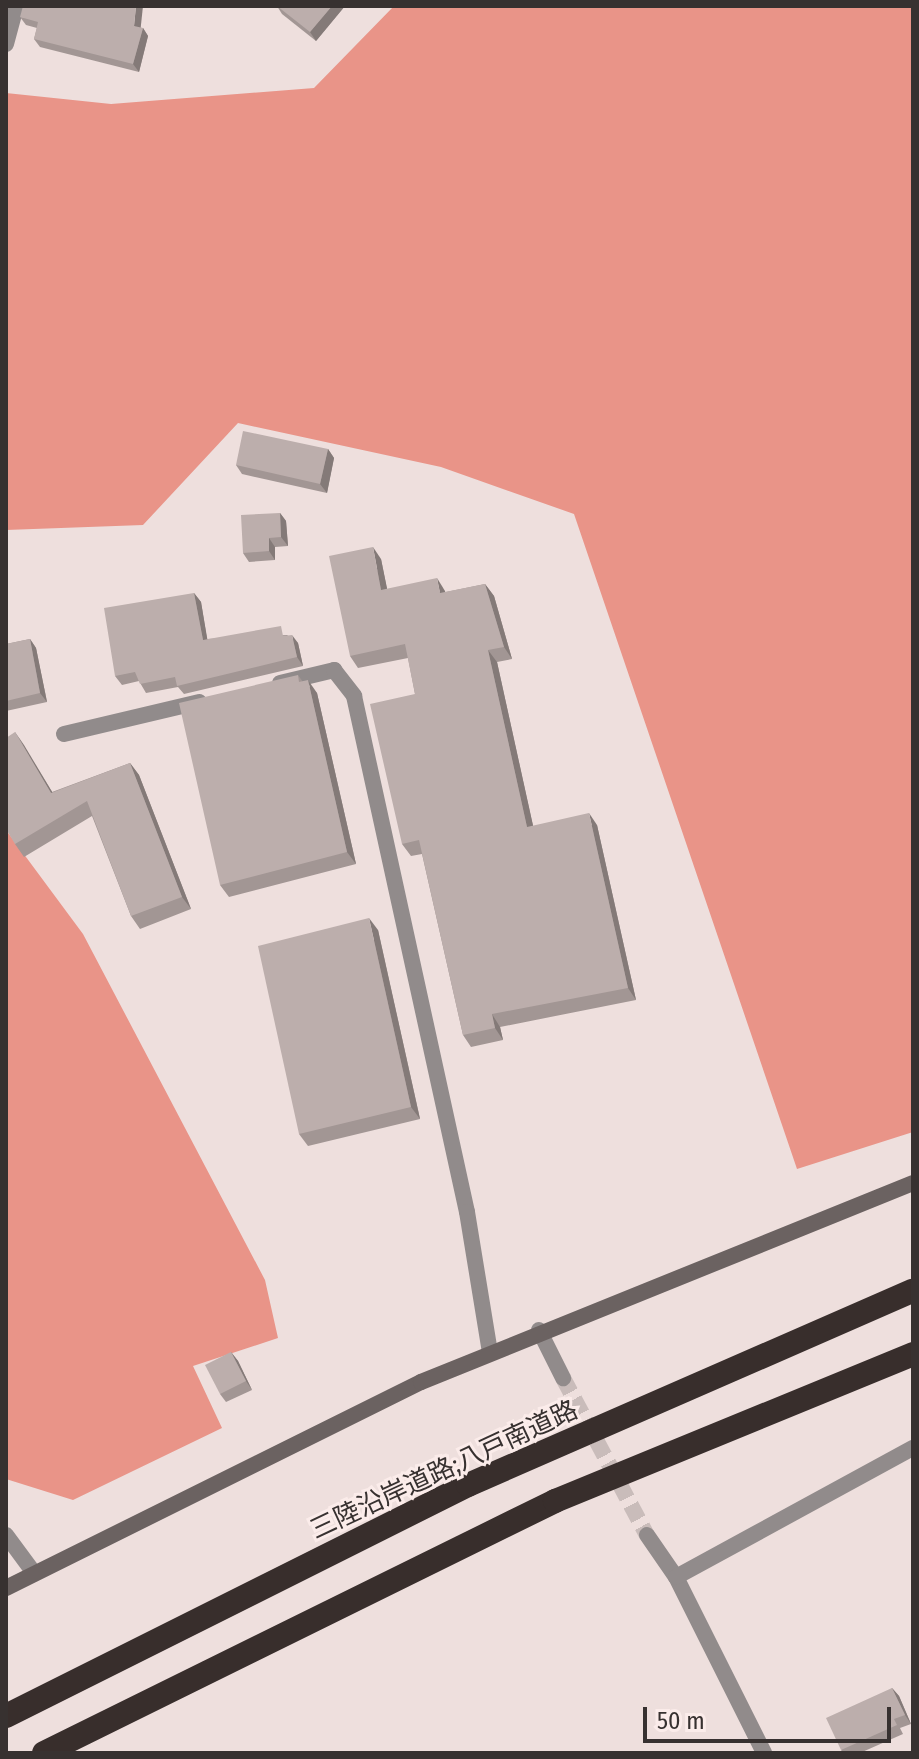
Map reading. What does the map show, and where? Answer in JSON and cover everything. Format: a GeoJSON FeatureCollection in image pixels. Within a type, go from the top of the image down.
{"type":"FeatureCollection","features":[{"type":"Feature","properties":{"kind":"highway","name":"三陸沿岸道路;八戸南道路"},"geometry":{"type":"LineString","coordinates":[[6,1716],[468,1485],[913,1291]]}},
{"type":"Feature","properties":{"kind":"highway"},"geometry":{"type":"LineString","coordinates":[[44,1753],[555,1501],[913,1354]]}},
{"type":"Feature","properties":{"kind":"street"},"geometry":{"type":"LineString","coordinates":[[6,44],[16,6]]}},
{"type":"Feature","properties":{"kind":"street"},"geometry":{"type":"LineString","coordinates":[[259,688],[334,670],[354,696],[467,1212],[490,1352]]}},
{"type":"Feature","properties":{"kind":"street"},"geometry":{"type":"LineString","coordinates":[[64,734],[214,698]]}},
{"type":"Feature","properties":{"kind":"street"},"geometry":{"type":"LineString","coordinates":[[6,1588],[539,1330],[913,1183]]}},
{"type":"Feature","properties":{"kind":"street"},"geometry":{"type":"LineString","coordinates":[[539,1330],[563,1378]]}},
{"type":"Feature","properties":{"kind":"street"},"geometry":{"type":"LineString","coordinates":[[676,1577],[913,1448]]}},
{"type":"Feature","properties":{"kind":"street"},"geometry":{"type":"LineString","coordinates":[[6,1535],[34,1573]]}},
{"type":"Feature","properties":{"kind":"street"},"geometry":{"type":"LineString","coordinates":[[647,1535],[676,1577],[764,1753]]}},
{"type":"Feature","properties":{"kind":"shaded area"},"geometry":{"type":"Polygon","coordinates":[[[394,6],[913,6],[913,1132],[797,1169],[574,514],[441,467],[238,423],[143,525],[6,530],[6,93],[111,104],[314,88],[394,6]]]}},
{"type":"Feature","properties":{"kind":"shaded area"},"geometry":{"type":"Polygon","coordinates":[[[6,830],[83,934],[265,1280],[278,1338],[193,1366],[222,1428],[73,1500],[6,1479],[6,830]]]}},
{"type":"Feature","properties":{"kind":"building"},"geometry":{"type":"Polygon","coordinates":[[[23,6],[136,6],[134,26],[143,28],[133,64],[34,39],[38,22],[20,17],[23,6]]]}},
{"type":"Feature","properties":{"kind":"building"},"geometry":{"type":"Polygon","coordinates":[[[277,6],[332,6],[310,32],[277,6]]]}},
{"type":"Feature","properties":{"kind":"building"},"geometry":{"type":"Polygon","coordinates":[[[243,431],[328,449],[320,484],[236,465],[243,431]]]}},
{"type":"Feature","properties":{"kind":"building"},"geometry":{"type":"Polygon","coordinates":[[[280,513],[281,537],[269,538],[269,551],[243,553],[241,515],[280,513]]]}},
{"type":"Feature","properties":{"kind":"building"},"geometry":{"type":"Polygon","coordinates":[[[373,547],[381,590],[437,578],[440,593],[485,584],[504,647],[488,650],[527,827],[589,813],[628,988],[492,1014],[495,1028],[463,1035],[419,840],[402,844],[370,704],[415,694],[405,644],[350,656],[329,556],[373,547]]]}},
{"type":"Feature","properties":{"kind":"building"},"geometry":{"type":"Polygon","coordinates":[[[194,593],[203,640],[281,626],[283,636],[292,635],[297,657],[177,686],[175,677],[140,684],[135,672],[115,676],[104,608],[194,593]]]}},
{"type":"Feature","properties":{"kind":"building"},"geometry":{"type":"Polygon","coordinates":[[[30,639],[40,693],[6,701],[6,644],[30,639]]]}},
{"type":"Feature","properties":{"kind":"building"},"geometry":{"type":"Polygon","coordinates":[[[298,675],[299,682],[308,680],[347,852],[220,885],[179,703],[298,675]]]}},
{"type":"Feature","properties":{"kind":"building"},"geometry":{"type":"Polygon","coordinates":[[[15,732],[51,793],[130,763],[182,897],[131,916],[87,801],[15,844],[6,829],[6,738],[15,732]]]}},
{"type":"Feature","properties":{"kind":"building"},"geometry":{"type":"Polygon","coordinates":[[[369,918],[411,1107],[299,1134],[258,946],[369,918]]]}},
{"type":"Feature","properties":{"kind":"building"},"geometry":{"type":"Polygon","coordinates":[[[231,1352],[246,1381],[220,1394],[205,1365],[231,1352]]]}},
{"type":"Feature","properties":{"kind":"building"},"geometry":{"type":"Polygon","coordinates":[[[892,1688],[905,1715],[894,1719],[897,1725],[841,1750],[826,1718],[892,1688]]]}},
{"type":"Feature","properties":{"kind":"tunnel"},"geometry":{"type":"LineString","coordinates":[[563,1378],[647,1535]]}}]}
